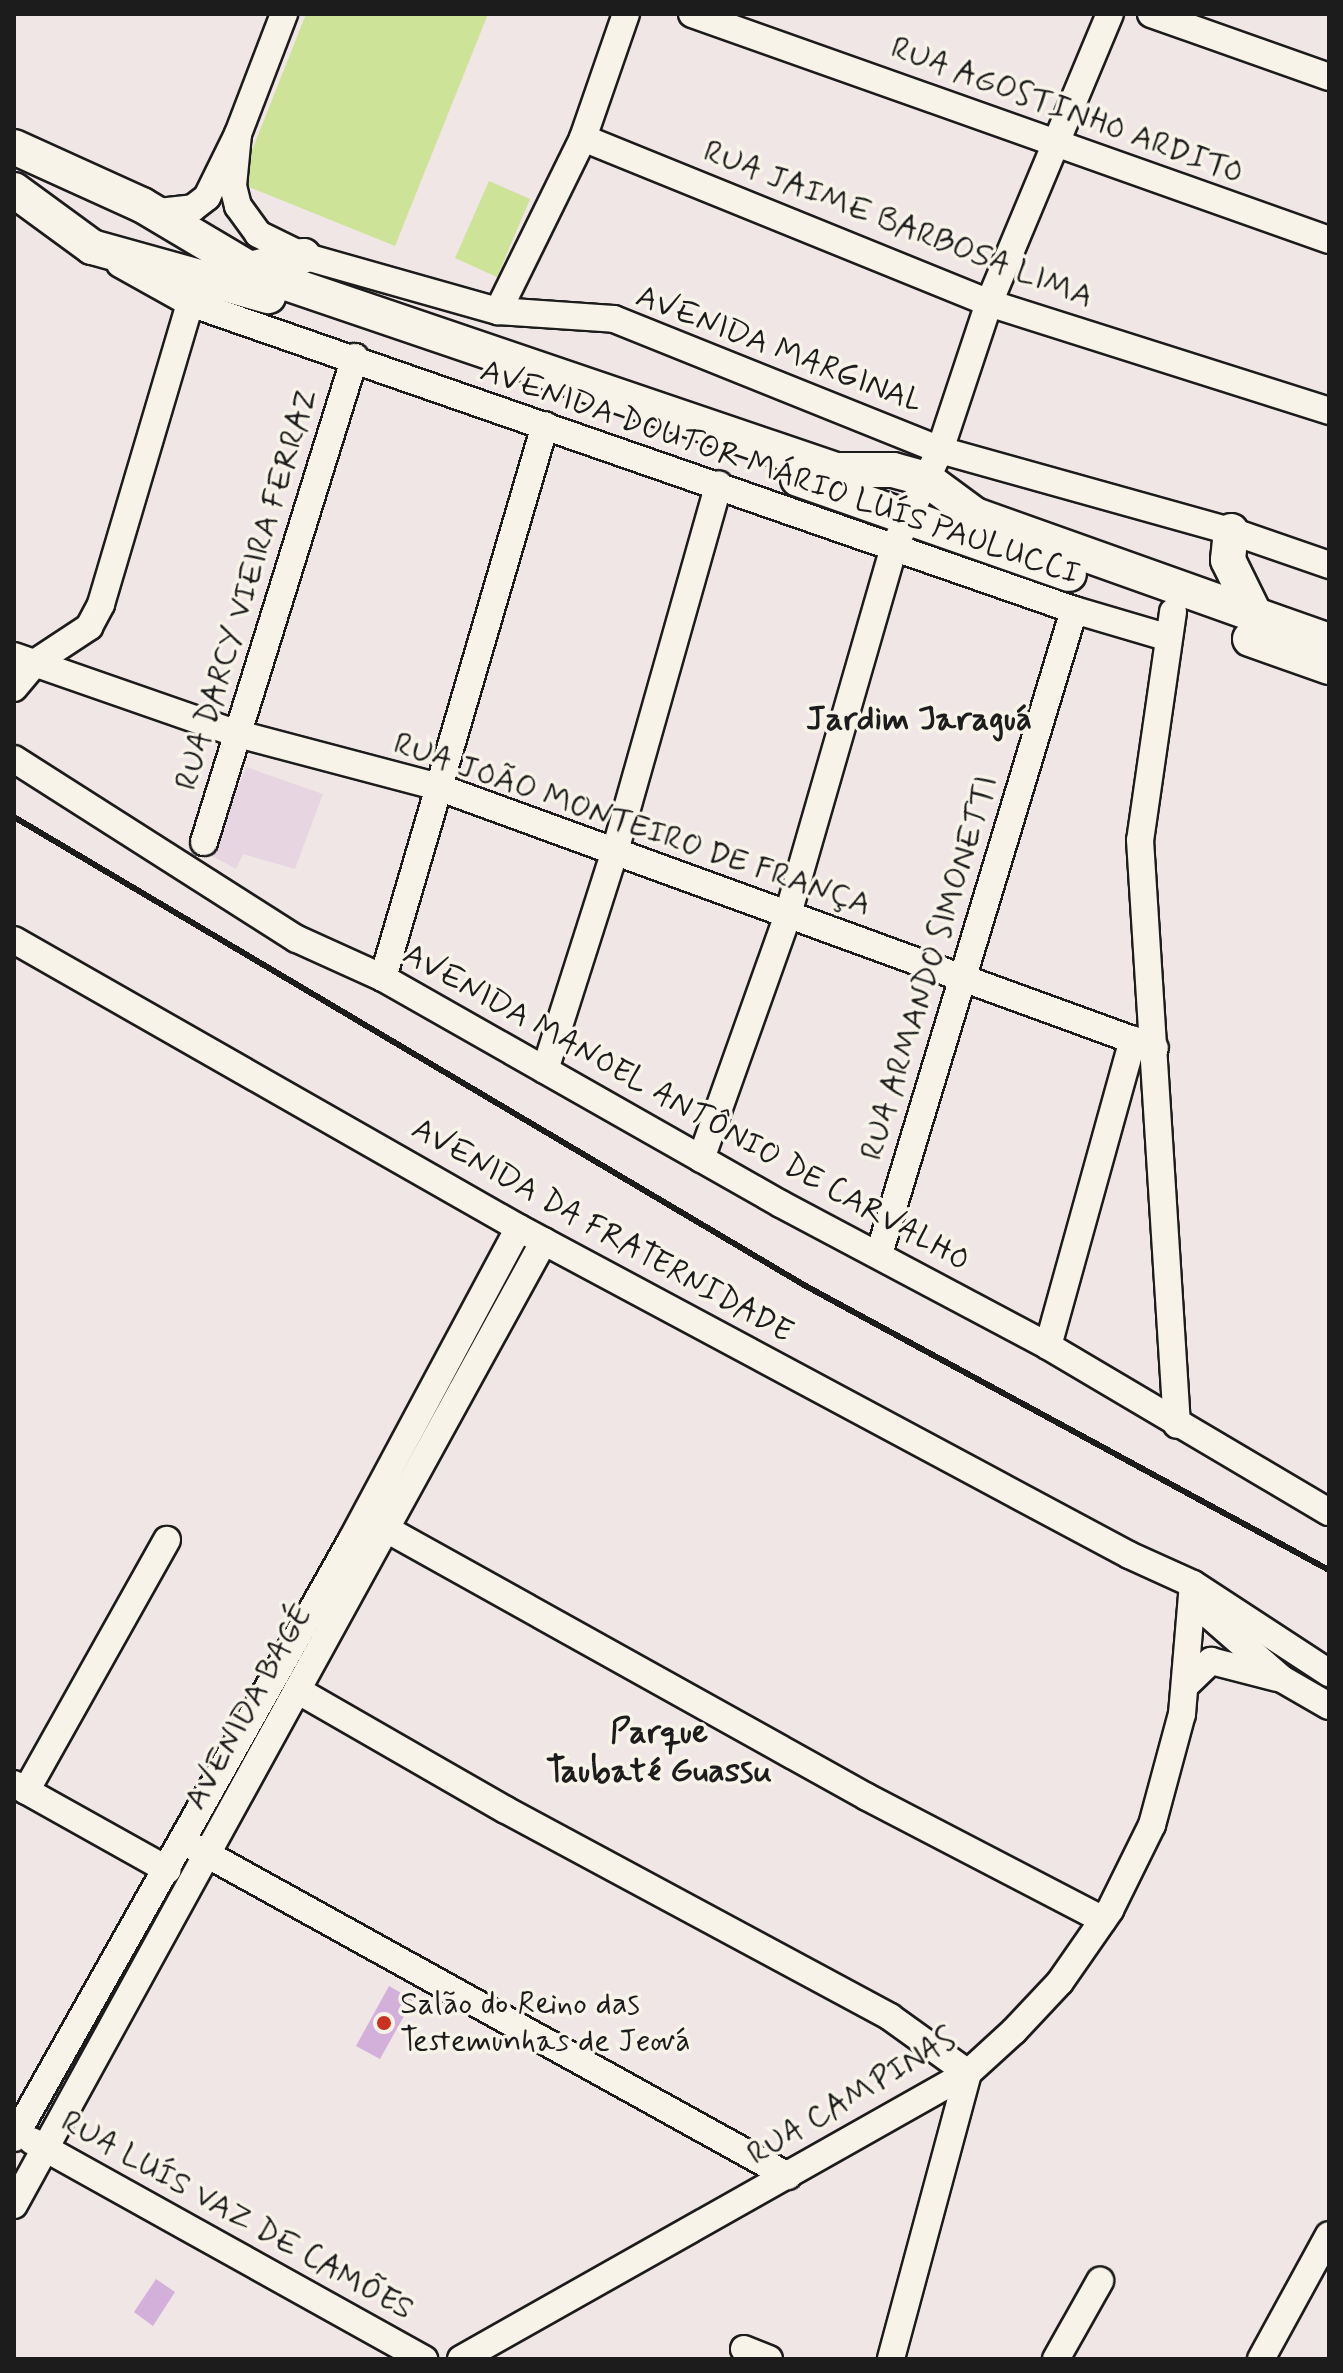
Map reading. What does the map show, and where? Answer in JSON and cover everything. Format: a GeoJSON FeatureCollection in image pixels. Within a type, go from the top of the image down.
{"type":"FeatureCollection","features":[{"type":"Feature","properties":{"kind":"main road"},"geometry":{"type":"LineString","coordinates":[[14,147],[146,209],[240,276]]}},
{"type":"Feature","properties":{"kind":"main road"},"geometry":{"type":"LineString","coordinates":[[45,215],[59,188],[81,181]]}},
{"type":"Feature","properties":{"kind":"main road"},"geometry":{"type":"LineString","coordinates":[[14,190],[92,247],[127,255],[240,276],[303,256]]}},
{"type":"Feature","properties":{"kind":"main road"},"geometry":{"type":"LineString","coordinates":[[127,255],[146,209]]}},
{"type":"Feature","properties":{"kind":"main road","name":"AVENIDA DOUTOR MÁRIO LUÍS PAULUCCI"},"geometry":{"type":"LineString","coordinates":[[240,276],[836,470],[893,470],[933,464],[975,515],[1257,619],[1329,641]]}},
{"type":"Feature","properties":{"kind":"main road","name":"AVENIDA DOUTOR MÁRIO LUÍS PAULUCCI"},"geometry":{"type":"LineString","coordinates":[[240,276],[900,532],[1170,624],[1329,667]]}},
{"type":"Feature","properties":{"kind":"main road"},"geometry":{"type":"LineString","coordinates":[[1231,531],[1228,560],[1257,619]]}},
{"type":"Feature","properties":{"kind":"street"},"geometry":{"type":"LineString","coordinates":[[146,209],[193,208],[207,197],[238,134],[284,14]]}},
{"type":"Feature","properties":{"kind":"street"},"geometry":{"type":"LineString","coordinates":[[498,311],[583,138],[626,14]]}},
{"type":"Feature","properties":{"kind":"street","name":"RUA AGOSTINHO ARDITO"},"geometry":{"type":"LineString","coordinates":[[692,14],[1329,240]]}},
{"type":"Feature","properties":{"kind":"street"},"geometry":{"type":"LineString","coordinates":[[701,1159],[788,914],[900,532],[933,464],[989,303],[1059,144],[1110,14]]}},
{"type":"Feature","properties":{"kind":"street"},"geometry":{"type":"LineString","coordinates":[[1151,14],[1329,77]]}},
{"type":"Feature","properties":{"kind":"street","name":"AVENIDA MARGINAL"},"geometry":{"type":"LineString","coordinates":[[238,134],[233,186],[238,206],[258,234],[303,256],[498,311],[614,319],[933,464],[1231,531],[1329,565]]}},
{"type":"Feature","properties":{"kind":"street","name":"RUA JAIME BARBOSA LIMA"},"geometry":{"type":"LineString","coordinates":[[583,138],[989,303],[1329,411]]}},
{"type":"Feature","properties":{"kind":"street"},"geometry":{"type":"LineString","coordinates":[[92,247],[190,303],[719,484],[900,532],[1074,610],[1170,624],[1140,840],[1144,1044],[1177,1425]]}},
{"type":"Feature","properties":{"kind":"street"},"geometry":{"type":"LineString","coordinates":[[14,688],[25,659],[89,627],[101,604],[190,303]]}},
{"type":"Feature","properties":{"kind":"street","name":"RUA DARCY VIEIRA FERRAZ"},"geometry":{"type":"LineString","coordinates":[[204,842],[355,357]]}},
{"type":"Feature","properties":{"kind":"street"},"geometry":{"type":"LineString","coordinates":[[383,978],[435,786],[545,425]]}},
{"type":"Feature","properties":{"kind":"street"},"geometry":{"type":"LineString","coordinates":[[545,1070],[615,851],[719,484]]}},
{"type":"Feature","properties":{"kind":"street","name":"RUA ARMANDO SIMONETTI"},"geometry":{"type":"LineString","coordinates":[[879,1254],[1074,610]]}},
{"type":"Feature","properties":{"kind":"street","name":"RUA JOÃO MONTEIRO DE FRANÇA"},"geometry":{"type":"LineString","coordinates":[[25,659],[238,734],[435,786],[1144,1044]]}},
{"type":"Feature","properties":{"kind":"street","name":"AVENIDA MANOEL ANTÔNIO DE CARVALHO"},"geometry":{"type":"LineString","coordinates":[[14,759],[227,898],[297,939],[383,978],[701,1159],[1048,1346],[1177,1425],[1329,1512]]}},
{"type":"Feature","properties":{"kind":"street","name":"AVENIDA DA FRATERNIDADE"},"geometry":{"type":"LineString","coordinates":[[14,940],[519,1228],[1164,1571],[1193,1593],[1329,1674]]}},
{"type":"Feature","properties":{"kind":"street"},"geometry":{"type":"LineString","coordinates":[[1048,1346],[1144,1044]]}},
{"type":"Feature","properties":{"kind":"street","name":"AVENIDA BAGÉ"},"geometry":{"type":"LineString","coordinates":[[14,2205],[297,1690],[374,1522],[519,1228]]}},
{"type":"Feature","properties":{"kind":"street","name":"AVENIDA BAGÉ"},"geometry":{"type":"LineString","coordinates":[[15,2133],[184,1841],[544,1241]]}},
{"type":"Feature","properties":{"kind":"street"},"geometry":{"type":"LineString","coordinates":[[374,1522],[854,1790],[1103,1920]]}},
{"type":"Feature","properties":{"kind":"street"},"geometry":{"type":"LineString","coordinates":[[167,1540],[20,1788],[168,1870]]}},
{"type":"Feature","properties":{"kind":"street","name":"AVENIDA DA FRATERNIDADE"},"geometry":{"type":"LineString","coordinates":[[1193,1593],[1233,1635],[1282,1679],[1329,1706]]}},
{"type":"Feature","properties":{"kind":"street","name":"RUA CAMPINAS"},"geometry":{"type":"LineString","coordinates":[[461,2359],[968,2073],[1060,1982],[1103,1920],[1152,1825],[1186,1685],[1193,1593]]}},
{"type":"Feature","properties":{"kind":"street"},"geometry":{"type":"LineString","coordinates":[[1190,1656],[1233,1635],[1270,1645],[1329,1674]]}},
{"type":"Feature","properties":{"kind":"street"},"geometry":{"type":"LineString","coordinates":[[1186,1685],[1211,1661],[1282,1679]]}},
{"type":"Feature","properties":{"kind":"street"},"geometry":{"type":"LineString","coordinates":[[297,1690],[506,1810],[890,2017],[968,2073],[891,2359]]}},
{"type":"Feature","properties":{"kind":"street"},"geometry":{"type":"LineString","coordinates":[[184,1841],[788,2176]]}},
{"type":"Feature","properties":{"kind":"street","name":"RUA LUÍS VAZ DE CAMÕES"},"geometry":{"type":"LineString","coordinates":[[15,2133],[424,2359]]}},
{"type":"Feature","properties":{"kind":"street"},"geometry":{"type":"LineString","coordinates":[[1261,2359],[1329,2235]]}},
{"type":"Feature","properties":{"kind":"street"},"geometry":{"type":"LineString","coordinates":[[1056,2359],[1100,2281]]}},
{"type":"Feature","properties":{"kind":"street"},"geometry":{"type":"LineString","coordinates":[[744,2349],[769,2359]]}},
{"type":"Feature","properties":{"kind":"shaded area"},"geometry":{"type":"Polygon","coordinates":[[[246,767],[323,794],[295,869],[243,854],[236,869],[212,856],[246,767]]]}},
{"type":"Feature","properties":{"kind":"green space"},"geometry":{"type":"Polygon","coordinates":[[[306,14],[488,14],[395,246],[239,183],[306,14]]]}},
{"type":"Feature","properties":{"kind":"green space"},"geometry":{"type":"Polygon","coordinates":[[[489,181],[530,199],[497,277],[455,258],[489,181]]]}},
{"type":"Feature","properties":{"kind":"building","name":"Salão do Reino das Testemunhas de Jeová"},"geometry":{"type":"Polygon","coordinates":[[[389,1986],[413,2000],[380,2059],[356,2046],[389,1986]]]}},
{"type":"Feature","properties":{"kind":"building"},"geometry":{"type":"Polygon","coordinates":[[[156,2279],[175,2292],[153,2326],[134,2312],[156,2279]]]}},
{"type":"Feature","properties":{"kind":"railway"},"geometry":{"type":"LineString","coordinates":[[14,817],[804,1285],[1329,1570]]}},
{"type":"Feature","properties":{"kind":"place","name":"Salão do Reino das Testemunhas de Jeová"},"geometry":{"type":"Point","coordinates":[384,2023]}},
{"type":"Feature","properties":{"kind":"district","name":"Jardim Jaraguá"},"geometry":{"type":"Point","coordinates":[919,720]}},
{"type":"Feature","properties":{"kind":"district","name":"Parque Taubaté Guassu"},"geometry":{"type":"Point","coordinates":[659,1752]}}]}
